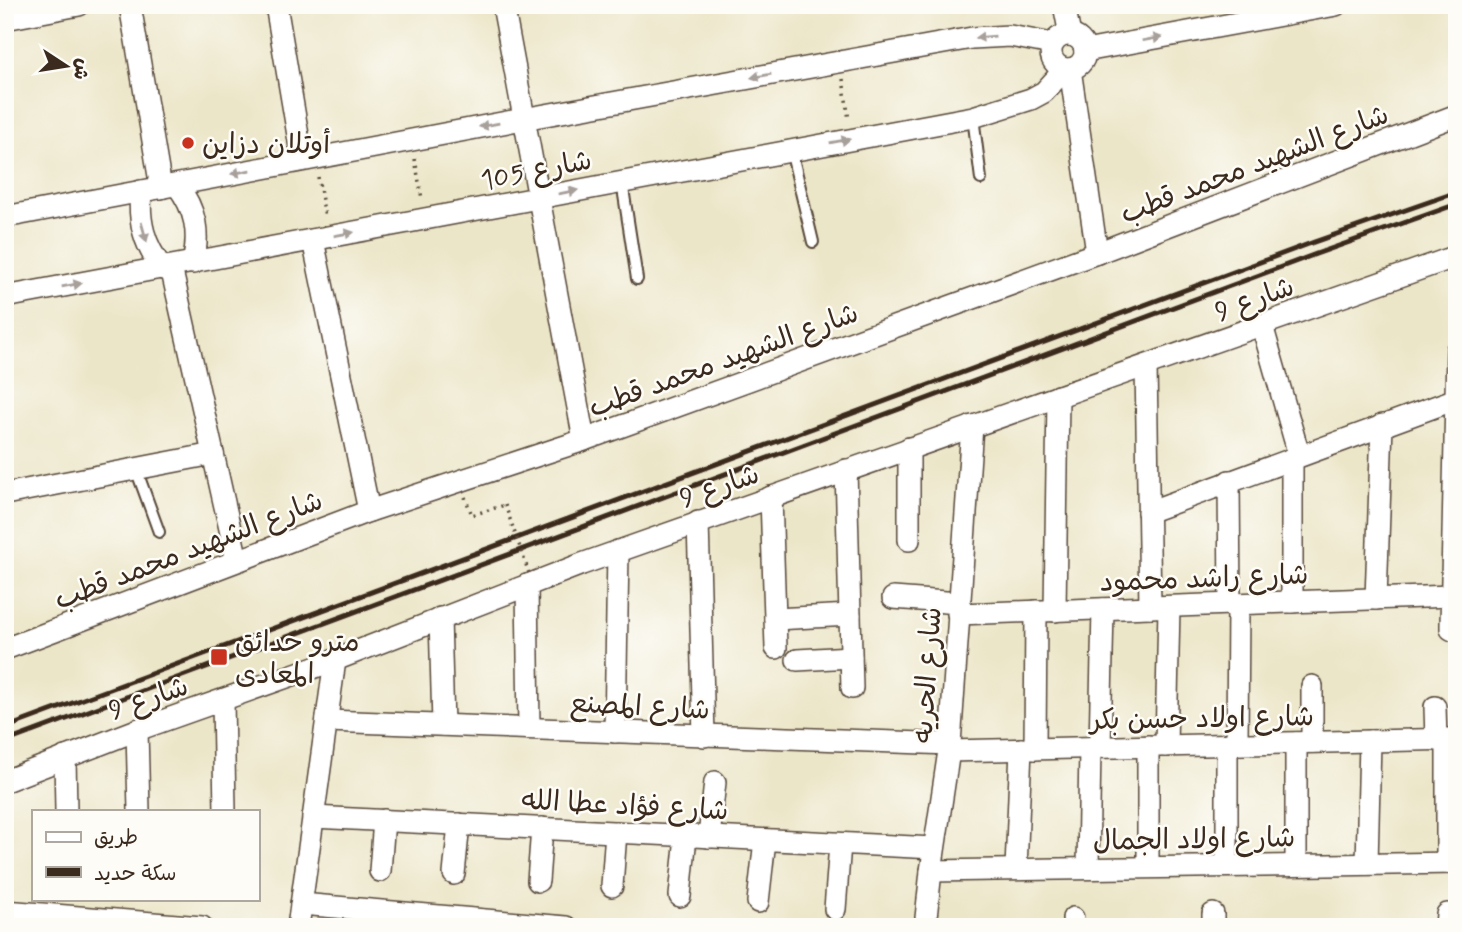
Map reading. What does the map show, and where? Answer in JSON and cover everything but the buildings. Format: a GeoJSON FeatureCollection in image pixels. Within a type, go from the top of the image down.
{"type":"FeatureCollection","features":[{"type":"Feature","properties":{"kind":"street"},"geometry":{"type":"LineString","coordinates":[[5,19],[79,5]]}},
{"type":"Feature","properties":{"kind":"street"},"geometry":{"type":"LineString","coordinates":[[130,5],[160,188],[141,225],[153,256],[167,268],[237,560]]}},
{"type":"Feature","properties":{"kind":"street"},"geometry":{"type":"LineString","coordinates":[[276,5],[309,158]]}},
{"type":"Feature","properties":{"kind":"street"},"geometry":{"type":"LineString","coordinates":[[503,5],[584,440]]}},
{"type":"Feature","properties":{"kind":"street"},"geometry":{"type":"LineString","coordinates":[[1064,5],[1061,40],[1052,60],[1067,69],[1097,253]]}},
{"type":"Feature","properties":{"kind":"street"},"geometry":{"type":"LineString","coordinates":[[1085,51],[1336,5]]}},
{"type":"Feature","properties":{"kind":"street","name":"شارع 105"},"geometry":{"type":"LineString","coordinates":[[5,217],[523,118],[991,36],[1061,40]]}},
{"type":"Feature","properties":{"kind":"street"},"geometry":{"type":"LineString","coordinates":[[1061,40],[1080,39],[1085,51],[1082,61],[1067,69]]}},
{"type":"Feature","properties":{"kind":"street","name":"شارع 105"},"geometry":{"type":"LineString","coordinates":[[5,297],[973,117],[1031,99],[1044,92],[1067,69]]}},
{"type":"Feature","properties":{"kind":"street","name":"شارع الشهيد محمد قطب"},"geometry":{"type":"LineString","coordinates":[[5,649],[369,511],[584,440],[1097,253],[1457,115]]}},
{"type":"Feature","properties":{"kind":"street"},"geometry":{"type":"LineString","coordinates":[[160,188],[187,198],[194,214],[197,247],[193,263]]}},
{"type":"Feature","properties":{"kind":"street"},"geometry":{"type":"LineString","coordinates":[[321,238],[369,511]]}},
{"type":"Feature","properties":{"kind":"street","name":"شارع 9"},"geometry":{"type":"LineString","coordinates":[[5,781],[137,730],[335,660],[528,579],[618,551],[1457,256]]}},
{"type":"Feature","properties":{"kind":"street"},"geometry":{"type":"LineString","coordinates":[[1262,325],[1296,457],[1292,602]]}},
{"type":"Feature","properties":{"kind":"street"},"geometry":{"type":"LineString","coordinates":[[1457,350],[1451,596],[1451,629],[1457,632]]}},
{"type":"Feature","properties":{"kind":"street"},"geometry":{"type":"LineString","coordinates":[[1146,366],[1148,512],[1159,607],[1157,746],[1148,867]]}},
{"type":"Feature","properties":{"kind":"street"},"geometry":{"type":"LineString","coordinates":[[1016,869],[1045,611],[1058,396]]}},
{"type":"Feature","properties":{"kind":"street"},"geometry":{"type":"LineString","coordinates":[[1148,512],[1456,399]]}},
{"type":"Feature","properties":{"kind":"street"},"geometry":{"type":"LineString","coordinates":[[1376,599],[1382,425]]}},
{"type":"Feature","properties":{"kind":"street","name":"شارع الحريه"},"geometry":{"type":"LineString","coordinates":[[925,927],[950,747],[972,426]]}},
{"type":"Feature","properties":{"kind":"street"},"geometry":{"type":"LineString","coordinates":[[909,448],[909,540]]}},
{"type":"Feature","properties":{"kind":"street"},"geometry":{"type":"LineString","coordinates":[[5,494],[213,454]]}},
{"type":"Feature","properties":{"kind":"street"},"geometry":{"type":"LineString","coordinates":[[846,470],[852,688]]}},
{"type":"Feature","properties":{"kind":"street"},"geometry":{"type":"LineString","coordinates":[[1227,866],[1234,604],[1229,481]]}},
{"type":"Feature","properties":{"kind":"street"},"geometry":{"type":"LineString","coordinates":[[771,497],[776,648]]}},
{"type":"Feature","properties":{"kind":"street"},"geometry":{"type":"LineString","coordinates":[[698,522],[704,736]]}},
{"type":"Feature","properties":{"kind":"street"},"geometry":{"type":"LineString","coordinates":[[615,732],[618,551]]}},
{"type":"Feature","properties":{"kind":"street"},"geometry":{"type":"LineString","coordinates":[[528,579],[529,728]]}},
{"type":"Feature","properties":{"kind":"street","name":"شارع راشد محمود"},"geometry":{"type":"LineString","coordinates":[[893,598],[959,608],[1045,611],[1451,596]]}},
{"type":"Feature","properties":{"kind":"street"},"geometry":{"type":"LineString","coordinates":[[1088,868],[1103,609]]}},
{"type":"Feature","properties":{"kind":"street"},"geometry":{"type":"LineString","coordinates":[[775,619],[850,615]]}},
{"type":"Feature","properties":{"kind":"street"},"geometry":{"type":"LineString","coordinates":[[440,618],[443,725]]}},
{"type":"Feature","properties":{"kind":"street"},"geometry":{"type":"LineString","coordinates":[[797,660],[852,657]]}},
{"type":"Feature","properties":{"kind":"street"},"geometry":{"type":"LineString","coordinates":[[298,927],[335,660]]}},
{"type":"Feature","properties":{"kind":"street"},"geometry":{"type":"LineString","coordinates":[[1296,865],[1304,743],[1312,686]]}},
{"type":"Feature","properties":{"kind":"street"},"geometry":{"type":"LineString","coordinates":[[223,701],[225,810]]}},
{"type":"Feature","properties":{"kind":"street"},"geometry":{"type":"LineString","coordinates":[[1435,708],[1446,739],[1452,863]]}},
{"type":"Feature","properties":{"kind":"street","name":"شارع المصنع"},"geometry":{"type":"LineString","coordinates":[[327,721],[950,747]]}},
{"type":"Feature","properties":{"kind":"street"},"geometry":{"type":"LineString","coordinates":[[137,730],[139,810]]}},
{"type":"Feature","properties":{"kind":"street","name":"شارع اولاد حسن بكر"},"geometry":{"type":"LineString","coordinates":[[950,747],[1028,749],[1446,739]]}},
{"type":"Feature","properties":{"kind":"street"},"geometry":{"type":"LineString","coordinates":[[1367,864],[1370,741]]}},
{"type":"Feature","properties":{"kind":"street"},"geometry":{"type":"LineString","coordinates":[[65,757],[66,810]]}},
{"type":"Feature","properties":{"kind":"street"},"geometry":{"type":"LineString","coordinates":[[709,837],[715,782]]}},
{"type":"Feature","properties":{"kind":"street","name":"شارع فؤاد عطا الله"},"geometry":{"type":"LineString","coordinates":[[313,817],[934,848]]}},
{"type":"Feature","properties":{"kind":"street"},"geometry":{"type":"LineString","coordinates":[[380,871],[384,820]]}},
{"type":"Feature","properties":{"kind":"street"},"geometry":{"type":"LineString","coordinates":[[454,874],[459,824]]}},
{"type":"Feature","properties":{"kind":"street"},"geometry":{"type":"LineString","coordinates":[[538,881],[542,828]]}},
{"type":"Feature","properties":{"kind":"street"},"geometry":{"type":"LineString","coordinates":[[612,886],[616,832]]}},
{"type":"Feature","properties":{"kind":"street"},"geometry":{"type":"LineString","coordinates":[[680,897],[686,836]]}},
{"type":"Feature","properties":{"kind":"street"},"geometry":{"type":"LineString","coordinates":[[758,902],[765,840]]}},
{"type":"Feature","properties":{"kind":"street"},"geometry":{"type":"LineString","coordinates":[[835,909],[840,844]]}},
{"type":"Feature","properties":{"kind":"street","name":"شارع اولاد الجمال"},"geometry":{"type":"LineString","coordinates":[[931,871],[1452,863]]}},
{"type":"Feature","properties":{"kind":"street"},"geometry":{"type":"LineString","coordinates":[[301,904],[565,927]]}},
{"type":"Feature","properties":{"kind":"street"},"geometry":{"type":"LineString","coordinates":[[5,911],[202,927]]}},
{"type":"Feature","properties":{"kind":"lane"},"geometry":{"type":"LineString","coordinates":[[973,117],[981,179]]}},
{"type":"Feature","properties":{"kind":"lane"},"geometry":{"type":"LineString","coordinates":[[791,150],[813,242]]}},
{"type":"Feature","properties":{"kind":"lane"},"geometry":{"type":"LineString","coordinates":[[622,182],[637,279]]}},
{"type":"Feature","properties":{"kind":"lane"},"geometry":{"type":"LineString","coordinates":[[136,469],[159,532]]}},
{"type":"Feature","properties":{"kind":"path"},"geometry":{"type":"LineString","coordinates":[[840,62],[852,139]]}},
{"type":"Feature","properties":{"kind":"path"},"geometry":{"type":"LineString","coordinates":[[412,139],[426,219]]}},
{"type":"Feature","properties":{"kind":"path"},"geometry":{"type":"LineString","coordinates":[[309,158],[321,238]]}},
{"type":"Feature","properties":{"kind":"path"},"geometry":{"type":"LineString","coordinates":[[472,515],[505,505],[528,579]]}},
{"type":"Feature","properties":{"kind":"railway"},"geometry":{"type":"LineString","coordinates":[[5,728],[1314,242],[1457,192]]}},
{"type":"Feature","properties":{"kind":"railway"},"geometry":{"type":"LineString","coordinates":[[5,742],[1316,254],[1457,204]]}},
{"type":"Feature","properties":{"kind":"place","name":"أوتلان دزاين"},"geometry":{"type":"Point","coordinates":[188,143]}},
{"type":"Feature","properties":{"kind":"place","name":"مترو حدائق المعادى"},"geometry":{"type":"Point","coordinates":[219,657]}}]}
